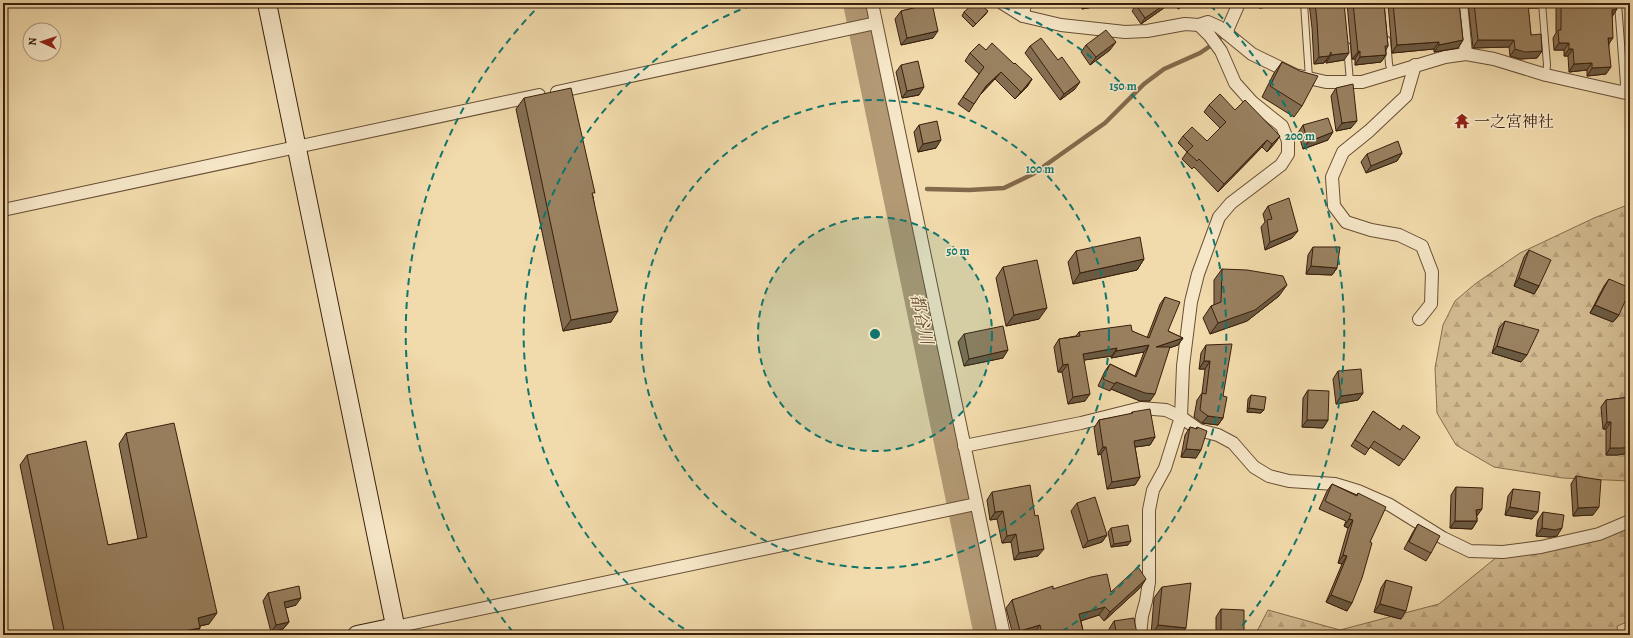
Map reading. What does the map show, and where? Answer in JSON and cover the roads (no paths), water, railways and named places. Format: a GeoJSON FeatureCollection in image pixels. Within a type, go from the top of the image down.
{"type":"FeatureCollection","features":[{"type":"Feature","properties":{"kind":"street"},"geometry":{"type":"LineString","coordinates":[[266,3],[396,631]]}},
{"type":"Feature","properties":{"kind":"street"},"geometry":{"type":"LineString","coordinates":[[1002,3],[1023,16],[1061,25],[1125,32],[1147,32],[1185,24],[1199,26],[1208,22],[1219,27],[1252,54],[1295,75],[1326,82],[1362,82],[1415,65],[1445,57],[1466,54],[1494,59],[1546,75],[1626,94]]}},
{"type":"Feature","properties":{"kind":"street"},"geometry":{"type":"LineString","coordinates":[[1023,16],[1025,3]]}},
{"type":"Feature","properties":{"kind":"street"},"geometry":{"type":"LineString","coordinates":[[1226,34],[1239,3]]}},
{"type":"Feature","properties":{"kind":"street"},"geometry":{"type":"LineString","coordinates":[[1461,3],[1466,54]]}},
{"type":"Feature","properties":{"kind":"street"},"geometry":{"type":"LineString","coordinates":[[876,4],[873,23],[964,446],[967,506],[1004,635]]}},
{"type":"Feature","properties":{"kind":"street"},"geometry":{"type":"LineString","coordinates":[[3,210],[873,23]]}},
{"type":"Feature","properties":{"kind":"street"},"geometry":{"type":"LineString","coordinates":[[1140,635],[1148,582],[1149,510],[1153,490],[1165,468],[1181,417],[1183,366],[1191,302],[1198,274],[1219,217],[1231,203],[1281,165],[1288,154],[1288,141],[1282,126],[1252,102],[1235,83],[1221,51],[1210,36],[1199,26]]}},
{"type":"Feature","properties":{"kind":"street"},"geometry":{"type":"LineString","coordinates":[[1415,65],[1406,96],[1369,131],[1343,152],[1332,177],[1334,206],[1346,222],[1371,230],[1399,234],[1422,246],[1432,272],[1431,304],[1419,319]]}},
{"type":"Feature","properties":{"kind":"street"},"geometry":{"type":"LineString","coordinates":[[964,446],[1081,423],[1141,408],[1166,410],[1181,417],[1199,430],[1218,435],[1233,443],[1254,467],[1269,476],[1289,481],[1335,484],[1358,491],[1390,505],[1443,538],[1470,551],[1504,552],[1541,547],[1599,534],[1630,521]]}},
{"type":"Feature","properties":{"kind":"street"},"geometry":{"type":"LineString","coordinates":[[356,635],[396,631],[967,506]]}},
{"type":"Feature","properties":{"kind":"lane"},"geometry":{"type":"LineString","coordinates":[[1304,3],[1309,78]]}},
{"type":"Feature","properties":{"kind":"lane"},"geometry":{"type":"LineString","coordinates":[[1542,3],[1548,65],[1546,75]]}},
{"type":"Feature","properties":{"kind":"lane"},"geometry":{"type":"LineString","coordinates":[[1618,3],[1626,94]]}},
{"type":"Feature","properties":{"kind":"lane"},"geometry":{"type":"LineString","coordinates":[[1386,34],[1389,64],[1392,72]]}},
{"type":"Feature","properties":{"kind":"lane"},"geometry":{"type":"LineString","coordinates":[[1346,42],[1350,82]]}},
{"type":"Feature","properties":{"kind":"waterway","name":"都谷川"},"geometry":{"type":"LineString","coordinates":[[857,3],[988,635]]}},
{"type":"Feature","properties":{"kind":"waterway"},"geometry":{"type":"LineString","coordinates":[[927,189],[969,190],[1004,188],[1033,174],[1105,123],[1144,84],[1164,69],[1200,53],[1219,40],[1223,30]]}},
{"type":"Feature","properties":{"kind":"place","name":"一之宮神社"},"geometry":{"type":"Point","coordinates":[1462,121]}}]}
